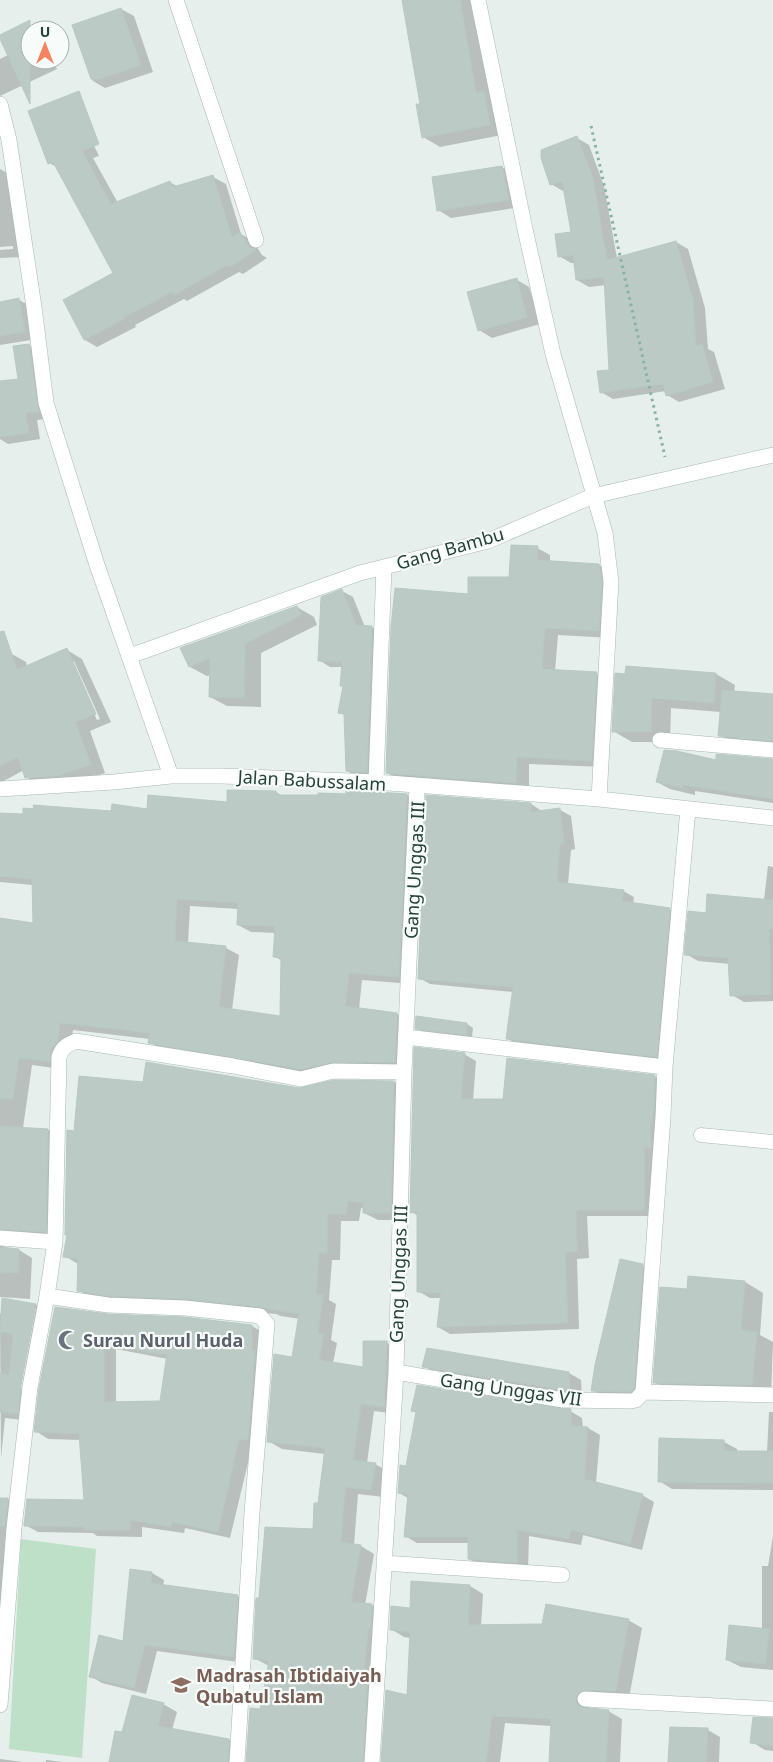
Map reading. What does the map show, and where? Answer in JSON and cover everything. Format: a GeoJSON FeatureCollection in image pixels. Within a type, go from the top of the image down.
{"type":"FeatureCollection","features":[{"type":"Feature","properties":{"kind":"street"},"geometry":{"type":"LineString","coordinates":[[176,0],[256,240]]}},
{"type":"Feature","properties":{"kind":"street"},"geometry":{"type":"LineString","coordinates":[[478,0],[523,220],[551,344],[605,534],[611,582],[599,799]]}},
{"type":"Feature","properties":{"kind":"street"},"geometry":{"type":"LineString","coordinates":[[0,104],[9,140],[46,403],[94,556],[171,776]]}},
{"type":"Feature","properties":{"kind":"street","name":"Gang Bambu"},"geometry":{"type":"LineString","coordinates":[[130,656],[360,573],[488,541],[594,496],[671,480],[773,455]]}},
{"type":"Feature","properties":{"kind":"street"},"geometry":{"type":"LineString","coordinates":[[376,782],[384,567]]}},
{"type":"Feature","properties":{"kind":"street"},"geometry":{"type":"LineString","coordinates":[[660,740],[773,750]]}},
{"type":"Feature","properties":{"kind":"street","name":"Jalan Babussalam"},"geometry":{"type":"LineString","coordinates":[[0,789],[114,782],[171,776],[222,776],[376,782],[599,799],[773,818]]}},
{"type":"Feature","properties":{"kind":"street","name":"Gang Unggas III"},"geometry":{"type":"LineString","coordinates":[[372,1762],[396,1372],[404,1072],[417,786]]}},
{"type":"Feature","properties":{"kind":"street"},"geometry":{"type":"LineString","coordinates":[[643,1392],[664,1118],[665,1067],[688,809]]}},
{"type":"Feature","properties":{"kind":"street"},"geometry":{"type":"LineString","coordinates":[[406,1037],[665,1067]]}},
{"type":"Feature","properties":{"kind":"street"},"geometry":{"type":"LineString","coordinates":[[0,1705],[14,1528],[30,1387],[47,1296],[54,1242],[59,1057],[64,1047],[76,1041],[302,1079],[340,1071],[404,1072]]}},
{"type":"Feature","properties":{"kind":"street"},"geometry":{"type":"LineString","coordinates":[[0,1238],[54,1242]]}},
{"type":"Feature","properties":{"kind":"street"},"geometry":{"type":"LineString","coordinates":[[47,1296],[108,1305],[146,1305],[260,1316],[267,1324],[252,1513],[237,1762]]}},
{"type":"Feature","properties":{"kind":"street","name":"Gang Unggas VII"},"geometry":{"type":"LineString","coordinates":[[396,1372],[563,1400],[631,1401],[636,1400],[643,1392],[773,1395]]}},
{"type":"Feature","properties":{"kind":"street"},"geometry":{"type":"LineString","coordinates":[[384,1563],[562,1575]]}},
{"type":"Feature","properties":{"kind":"street"},"geometry":{"type":"LineString","coordinates":[[585,1699],[773,1709]]}},
{"type":"Feature","properties":{"kind":"lane"},"geometry":{"type":"LineString","coordinates":[[701,1135],[773,1142]]}},
{"type":"Feature","properties":{"kind":"path"},"geometry":{"type":"LineString","coordinates":[[591,126],[671,480]]}},
{"type":"Feature","properties":{"kind":"green space"},"geometry":{"type":"Polygon","coordinates":[[[21,1539],[96,1549],[82,1758],[9,1749],[21,1539]]]}},
{"type":"Feature","properties":{"kind":"building"},"geometry":{"type":"Polygon","coordinates":[[[402,0],[460,0],[476,93],[484,91],[490,125],[422,138],[416,104],[420,104],[402,0]]]}},
{"type":"Feature","properties":{"kind":"building"},"geometry":{"type":"Polygon","coordinates":[[[121,8],[141,65],[100,79],[91,79],[72,25],[121,8]]]}},
{"type":"Feature","properties":{"kind":"building"},"geometry":{"type":"Polygon","coordinates":[[[20,25],[20,70],[30,70],[30,104],[0,39],[0,35],[20,25]]]}},
{"type":"Feature","properties":{"kind":"building"},"geometry":{"type":"Polygon","coordinates":[[[79,91],[99,144],[82,151],[111,204],[170,181],[173,187],[213,175],[232,237],[240,232],[249,247],[256,250],[230,267],[227,265],[174,295],[172,292],[84,340],[63,300],[113,273],[53,162],[48,164],[28,111],[79,91]]]}},
{"type":"Feature","properties":{"kind":"building"},"geometry":{"type":"Polygon","coordinates":[[[577,136],[593,178],[607,260],[676,241],[693,300],[696,346],[702,344],[713,382],[666,396],[663,384],[600,393],[597,371],[609,370],[604,277],[576,280],[573,255],[558,257],[555,234],[571,232],[562,181],[550,185],[541,158],[541,150],[577,136]]]}},
{"type":"Feature","properties":{"kind":"building"},"geometry":{"type":"Polygon","coordinates":[[[502,166],[509,200],[437,211],[432,177],[502,166]]]}},
{"type":"Feature","properties":{"kind":"building"},"geometry":{"type":"Polygon","coordinates":[[[517,278],[527,317],[478,331],[467,292],[517,278]]]}},
{"type":"Feature","properties":{"kind":"building"},"geometry":{"type":"Polygon","coordinates":[[[19,298],[25,332],[0,336],[0,302],[19,298]]]}},
{"type":"Feature","properties":{"kind":"building"},"geometry":{"type":"Polygon","coordinates":[[[29,344],[39,412],[26,413],[29,433],[0,437],[0,381],[18,379],[13,346],[29,344]]]}},
{"type":"Feature","properties":{"kind":"building"},"geometry":{"type":"Polygon","coordinates":[[[511,545],[538,546],[537,560],[599,564],[602,582],[599,631],[545,628],[542,669],[597,672],[592,761],[517,757],[516,783],[386,773],[391,627],[395,588],[468,594],[468,577],[509,577],[511,545]]]}},
{"type":"Feature","properties":{"kind":"building"},"geometry":{"type":"Polygon","coordinates":[[[342,589],[356,625],[372,626],[367,772],[346,771],[344,714],[338,713],[343,686],[340,686],[342,662],[318,661],[321,597],[342,589]]]}},
{"type":"Feature","properties":{"kind":"building"},"geometry":{"type":"Polygon","coordinates":[[[297,606],[301,615],[245,644],[244,698],[209,697],[210,658],[189,667],[180,648],[297,606]]]}},
{"type":"Feature","properties":{"kind":"building"},"geometry":{"type":"Polygon","coordinates":[[[4,631],[17,670],[67,648],[96,714],[75,722],[91,764],[58,776],[25,778],[18,757],[0,766],[0,632],[4,631]]]}},
{"type":"Feature","properties":{"kind":"building"},"geometry":{"type":"Polygon","coordinates":[[[626,666],[716,673],[714,703],[652,698],[651,732],[612,732],[615,673],[625,674],[626,666]]]}},
{"type":"Feature","properties":{"kind":"building"},"geometry":{"type":"Polygon","coordinates":[[[722,690],[773,694],[773,741],[718,736],[722,690]]]}},
{"type":"Feature","properties":{"kind":"building"},"geometry":{"type":"Polygon","coordinates":[[[664,750],[716,760],[716,754],[773,759],[773,799],[683,785],[682,788],[656,782],[664,750]]]}},
{"type":"Feature","properties":{"kind":"building"},"geometry":{"type":"Polygon","coordinates":[[[227,790],[276,791],[276,795],[346,794],[346,790],[407,794],[399,977],[349,973],[345,1006],[397,1013],[395,1062],[333,1062],[301,1069],[148,1043],[150,1033],[60,1023],[58,1041],[51,1050],[50,1062],[19,1058],[13,1099],[0,1098],[0,918],[33,923],[32,879],[0,876],[0,813],[23,814],[23,808],[34,809],[33,805],[111,811],[112,804],[147,809],[148,795],[227,802],[227,790]],[[177,899],[175,941],[226,946],[219,1007],[280,1016],[281,958],[273,957],[275,926],[237,925],[238,903],[177,899]]]}},
{"type":"Feature","properties":{"kind":"building"},"geometry":{"type":"Polygon","coordinates":[[[426,795],[531,803],[531,812],[560,808],[564,843],[560,844],[557,882],[624,890],[622,901],[670,908],[657,1057],[506,1039],[513,987],[418,979],[426,795]]]}},
{"type":"Feature","properties":{"kind":"building"},"geometry":{"type":"Polygon","coordinates":[[[707,894],[773,900],[773,930],[769,929],[771,994],[730,996],[728,958],[684,955],[688,911],[706,913],[707,894]]]}},
{"type":"Feature","properties":{"kind":"building"},"geometry":{"type":"Polygon","coordinates":[[[416,1016],[467,1023],[466,1035],[415,1029],[416,1016]]]}},
{"type":"Feature","properties":{"kind":"building"},"geometry":{"type":"Polygon","coordinates":[[[414,1047],[465,1053],[461,1099],[503,1099],[507,1058],[655,1075],[654,1108],[650,1128],[651,1148],[644,1148],[644,1210],[576,1210],[577,1252],[565,1252],[568,1323],[437,1327],[441,1293],[417,1292],[417,1212],[410,1213],[414,1047]]]}},
{"type":"Feature","properties":{"kind":"building"},"geometry":{"type":"Polygon","coordinates":[[[146,1062],[299,1088],[334,1080],[394,1081],[391,1213],[363,1213],[363,1203],[348,1201],[346,1214],[328,1214],[327,1253],[319,1253],[316,1294],[323,1295],[318,1333],[324,1334],[319,1360],[363,1367],[363,1341],[387,1341],[384,1407],[361,1404],[353,1460],[376,1463],[371,1490],[345,1487],[341,1542],[361,1545],[351,1602],[372,1604],[371,1628],[369,1628],[362,1685],[367,1686],[363,1762],[246,1762],[250,1708],[260,1709],[269,1661],[253,1659],[256,1598],[259,1598],[265,1527],[313,1529],[314,1503],[318,1503],[325,1448],[267,1442],[274,1354],[292,1357],[299,1314],[261,1307],[186,1299],[109,1296],[77,1291],[78,1259],[63,1257],[67,1235],[65,1235],[67,1130],[74,1131],[79,1076],[143,1082],[146,1062]]]}},
{"type":"Feature","properties":{"kind":"building"},"geometry":{"type":"Polygon","coordinates":[[[0,1126],[48,1129],[46,1232],[0,1229],[0,1126]]]}},
{"type":"Feature","properties":{"kind":"building"},"geometry":{"type":"Polygon","coordinates":[[[0,1247],[19,1249],[18,1273],[0,1272],[0,1247]]]}},
{"type":"Feature","properties":{"kind":"building"},"geometry":{"type":"Polygon","coordinates":[[[620,1259],[643,1264],[634,1388],[630,1392],[591,1391],[595,1365],[620,1259]]]}},
{"type":"Feature","properties":{"kind":"building"},"geometry":{"type":"Polygon","coordinates":[[[688,1276],[745,1281],[741,1330],[757,1332],[752,1385],[653,1383],[660,1287],[687,1289],[688,1276]]]}},
{"type":"Feature","properties":{"kind":"building"},"geometry":{"type":"Polygon","coordinates":[[[2,1298],[36,1304],[21,1385],[18,1414],[0,1412],[0,1373],[9,1375],[13,1334],[0,1332],[2,1298]]]}},
{"type":"Feature","properties":{"kind":"building"},"geometry":{"type":"Polygon","coordinates":[[[55,1307],[108,1314],[184,1317],[252,1325],[252,1351],[255,1351],[248,1440],[239,1439],[218,1532],[172,1522],[171,1527],[130,1520],[130,1530],[84,1530],[84,1527],[24,1526],[27,1499],[84,1500],[79,1434],[34,1432],[39,1388],[55,1307]],[[104,1343],[104,1402],[160,1401],[167,1354],[157,1354],[104,1343]]]}},
{"type":"Feature","properties":{"kind":"building"},"geometry":{"type":"Polygon","coordinates":[[[427,1348],[569,1372],[570,1391],[422,1367],[427,1348]]]}},
{"type":"Feature","properties":{"kind":"building"},"geometry":{"type":"Polygon","coordinates":[[[417,1385],[571,1409],[571,1426],[588,1427],[584,1479],[643,1494],[630,1544],[571,1530],[569,1539],[517,1530],[517,1563],[468,1559],[468,1537],[404,1537],[408,1494],[398,1493],[400,1465],[406,1466],[416,1412],[411,1411],[417,1385]]]}},
{"type":"Feature","properties":{"kind":"building"},"geometry":{"type":"Polygon","coordinates":[[[659,1438],[724,1440],[724,1451],[773,1451],[773,1483],[658,1482],[659,1438]]]}},
{"type":"Feature","properties":{"kind":"building"},"geometry":{"type":"Polygon","coordinates":[[[0,1498],[8,1498],[5,1526],[0,1526],[0,1498]]]}},
{"type":"Feature","properties":{"kind":"building"},"geometry":{"type":"Polygon","coordinates":[[[130,1569],[152,1572],[151,1583],[238,1595],[234,1657],[145,1645],[134,1688],[89,1677],[99,1635],[123,1641],[130,1569]]]}},
{"type":"Feature","properties":{"kind":"building"},"geometry":{"type":"Polygon","coordinates":[[[411,1581],[470,1585],[468,1625],[542,1624],[546,1604],[629,1619],[616,1691],[585,1690],[577,1694],[576,1698],[576,1703],[580,1707],[609,1710],[606,1762],[549,1762],[551,1719],[492,1716],[486,1762],[381,1762],[386,1690],[407,1695],[410,1632],[390,1630],[391,1606],[410,1608],[411,1581]]]}},
{"type":"Feature","properties":{"kind":"building"},"geometry":{"type":"Polygon","coordinates":[[[729,1625],[769,1629],[766,1664],[726,1660],[729,1625]]]}},
{"type":"Feature","properties":{"kind":"building"},"geometry":{"type":"Polygon","coordinates":[[[132,1695],[164,1703],[158,1726],[229,1739],[228,1762],[109,1762],[115,1731],[122,1732],[132,1695]]]}},
{"type":"Feature","properties":{"kind":"building"},"geometry":{"type":"Polygon","coordinates":[[[753,1717],[773,1718],[773,1746],[750,1743],[753,1717]]]}},
{"type":"Feature","properties":{"kind":"building"},"geometry":{"type":"Polygon","coordinates":[[[670,1727],[708,1728],[706,1762],[668,1762],[670,1727]]]}},
{"type":"Feature","properties":{"kind":"place","name":"Surau Nurul Huda"},"geometry":{"type":"Point","coordinates":[68,1340]}},
{"type":"Feature","properties":{"kind":"place","name":"Madrasah Ibtidaiyah Qubatul Islam"},"geometry":{"type":"Point","coordinates":[181,1685]}}]}
